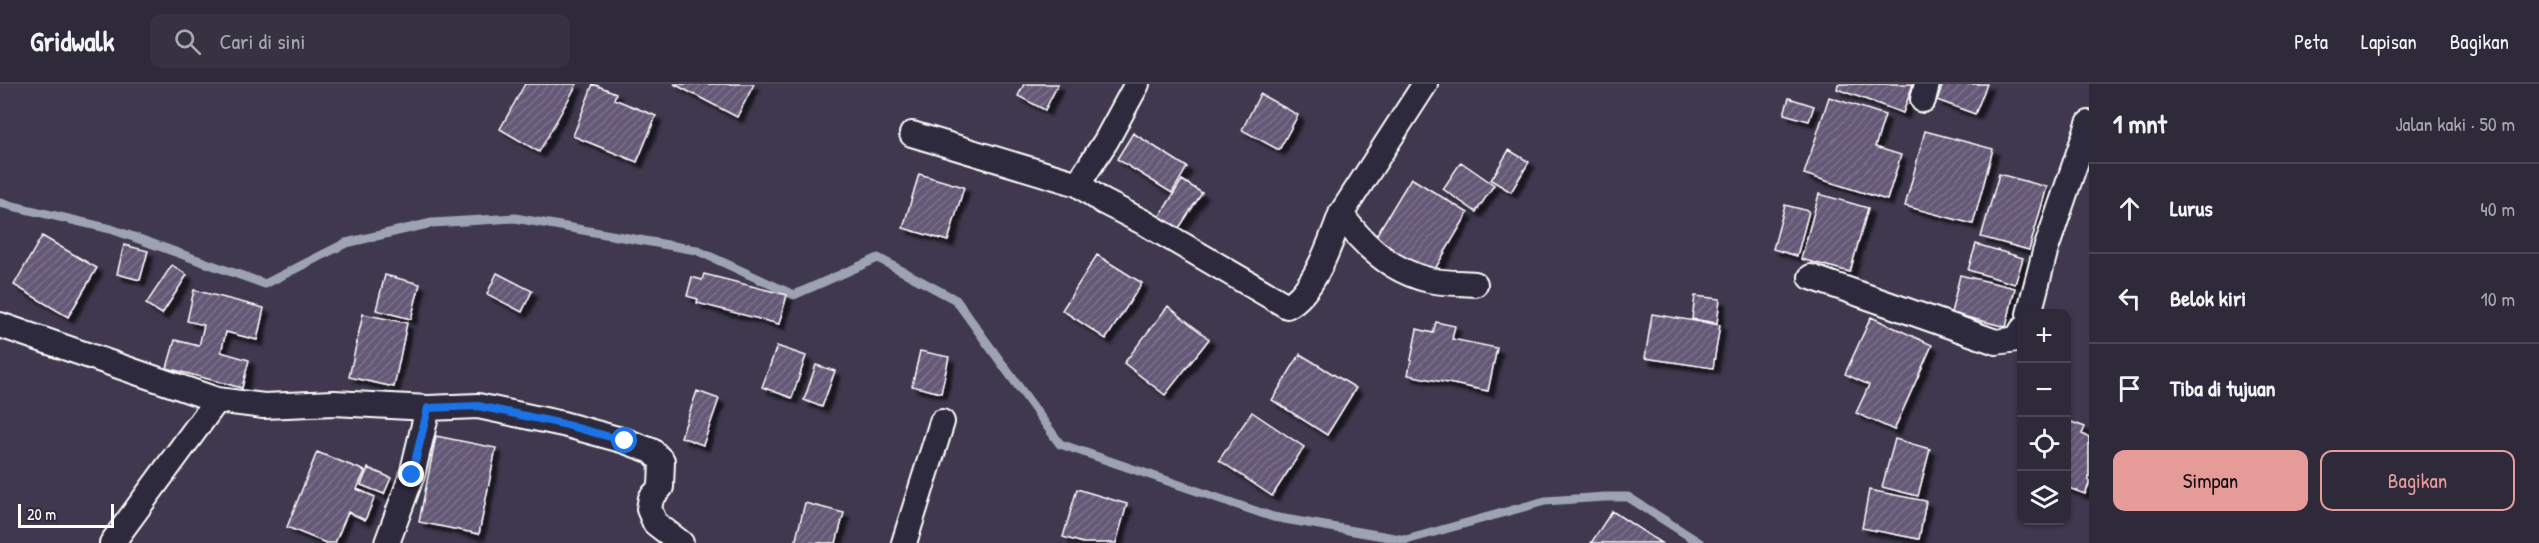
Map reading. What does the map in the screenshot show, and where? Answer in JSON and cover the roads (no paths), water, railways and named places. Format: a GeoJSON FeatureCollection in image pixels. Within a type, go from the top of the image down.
{"type":"FeatureCollection","features":[{"type":"Feature","properties":{"kind":"street"},"geometry":{"type":"LineString","coordinates":[[1078,184],[1106,141],[1137,84]]}},
{"type":"Feature","properties":{"kind":"street"},"geometry":{"type":"LineString","coordinates":[[912,134],[1078,184],[1102,201],[1145,223],[1287,306],[1302,294],[1327,253],[1341,214],[1425,84]]}},
{"type":"Feature","properties":{"kind":"street"},"geometry":{"type":"LineString","coordinates":[[2030,309],[2045,252],[2089,123]]}},
{"type":"Feature","properties":{"kind":"street"},"geometry":{"type":"LineString","coordinates":[[1341,214],[1352,229],[1376,253],[1401,270],[1429,280],[1475,284]]}},
{"type":"Feature","properties":{"kind":"street"},"geometry":{"type":"LineString","coordinates":[[1812,277],[1996,342],[2017,339]]}},
{"type":"Feature","properties":{"kind":"street"},"geometry":{"type":"LineString","coordinates":[[0,325],[217,400],[264,406],[334,403],[428,408],[478,406],[563,424],[652,451],[662,461],[663,475],[661,487],[651,498],[649,509],[655,523],[681,543]]}},
{"type":"Feature","properties":{"kind":"street"},"geometry":{"type":"LineString","coordinates":[[111,543],[217,400]]}},
{"type":"Feature","properties":{"kind":"street"},"geometry":{"type":"LineString","coordinates":[[387,543],[412,475],[428,408]]}},
{"type":"Feature","properties":{"kind":"street"},"geometry":{"type":"LineString","coordinates":[[904,543],[942,422]]}},
{"type":"Feature","properties":{"kind":"waterway"},"geometry":{"type":"LineString","coordinates":[[0,203],[111,229],[265,284],[346,243],[432,223],[515,218],[696,250],[794,295],[878,258],[956,300],[1060,444],[1273,517],[1406,540],[1545,501],[1628,497],[1700,543]]}}]}
